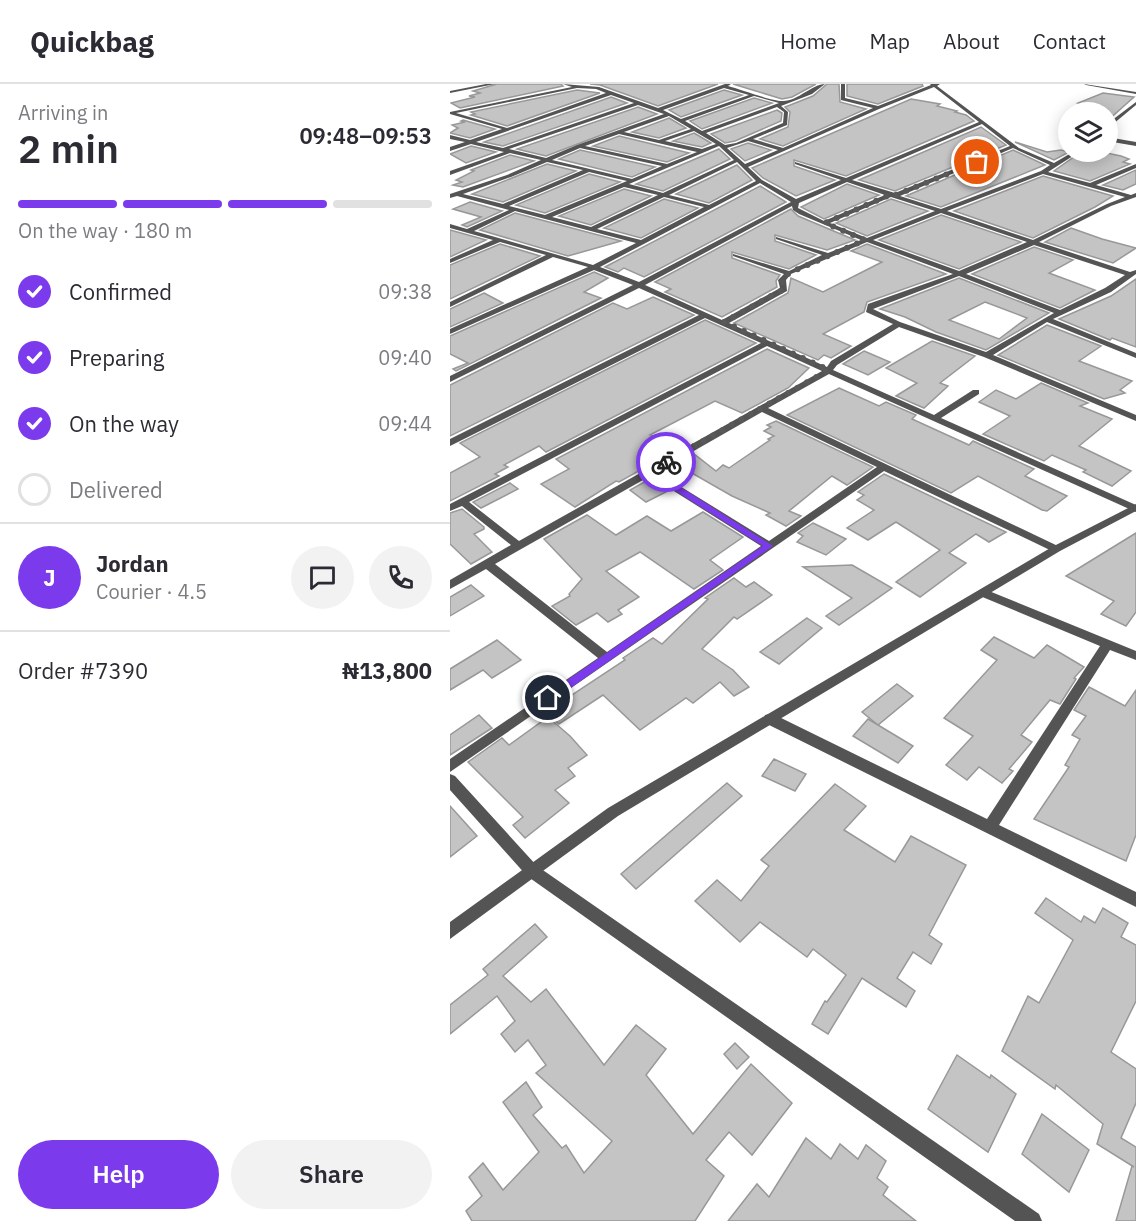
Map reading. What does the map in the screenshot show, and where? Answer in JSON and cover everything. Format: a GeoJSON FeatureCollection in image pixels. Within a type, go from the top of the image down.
{"type":"FeatureCollection","features":[{"type":"Feature","properties":{"kind":"street"},"geometry":{"type":"LineString","coordinates":[[450,92],[493,84]]}},
{"type":"Feature","properties":{"kind":"street"},"geometry":{"type":"LineString","coordinates":[[565,84],[597,88],[669,114],[722,146],[760,181],[796,202]]}},
{"type":"Feature","properties":{"kind":"street"},"geometry":{"type":"LineString","coordinates":[[506,129],[450,113],[594,84]]}},
{"type":"Feature","properties":{"kind":"street"},"geometry":{"type":"LineString","coordinates":[[659,141],[716,129],[810,93],[823,84]]}},
{"type":"Feature","properties":{"kind":"street"},"geometry":{"type":"LineString","coordinates":[[843,84],[843,99],[877,108]]}},
{"type":"Feature","properties":{"kind":"street"},"geometry":{"type":"LineString","coordinates":[[746,166],[935,84],[1014,146],[1055,165]]}},
{"type":"Feature","properties":{"kind":"street"},"geometry":{"type":"LineString","coordinates":[[1086,84],[1136,93]]}},
{"type":"Feature","properties":{"kind":"street"},"geometry":{"type":"LineString","coordinates":[[544,218],[702,151],[749,140],[785,124],[786,112],[780,104],[726,85],[658,110]]}},
{"type":"Feature","properties":{"kind":"street"},"geometry":{"type":"LineString","coordinates":[[450,148],[611,93]]}},
{"type":"Feature","properties":{"kind":"street"},"geometry":{"type":"LineString","coordinates":[[681,121],[753,95]]}},
{"type":"Feature","properties":{"kind":"street"},"geometry":{"type":"LineString","coordinates":[[503,149],[638,103]]}},
{"type":"Feature","properties":{"kind":"street"},"geometry":{"type":"LineString","coordinates":[[1118,118],[1136,103]]}},
{"type":"Feature","properties":{"kind":"street"},"geometry":{"type":"LineString","coordinates":[[452,194],[669,114]]}},
{"type":"Feature","properties":{"kind":"street"},"geometry":{"type":"LineString","coordinates":[[450,379],[639,285],[796,202],[983,122]]}},
{"type":"Feature","properties":{"kind":"street"},"geometry":{"type":"LineString","coordinates":[[617,132],[702,151]]}},
{"type":"Feature","properties":{"kind":"street"},"geometry":{"type":"LineString","coordinates":[[450,137],[634,181]]}},
{"type":"Feature","properties":{"kind":"street"},"geometry":{"type":"LineString","coordinates":[[749,140],[785,150]]}},
{"type":"Feature","properties":{"kind":"street"},"geometry":{"type":"LineString","coordinates":[[1118,141],[1136,144]]}},
{"type":"Feature","properties":{"kind":"street"},"geometry":{"type":"LineString","coordinates":[[579,146],[667,166]]}},
{"type":"Feature","properties":{"kind":"street"},"geometry":{"type":"LineString","coordinates":[[825,223],[1014,146]]}},
{"type":"Feature","properties":{"kind":"street"},"geometry":{"type":"LineString","coordinates":[[450,173],[511,151]]}},
{"type":"Feature","properties":{"kind":"street"},"geometry":{"type":"LineString","coordinates":[[592,229],[736,160]]}},
{"type":"Feature","properties":{"kind":"street"},"geometry":{"type":"LineString","coordinates":[[724,322],[784,289],[782,280],[789,273],[865,240],[1043,172],[1060,162]]}},
{"type":"Feature","properties":{"kind":"street"},"geometry":{"type":"LineString","coordinates":[[797,163],[1133,273]]}},
{"type":"Feature","properties":{"kind":"street"},"geometry":{"type":"LineString","coordinates":[[1091,185],[1136,166]]}},
{"type":"Feature","properties":{"kind":"street"},"geometry":{"type":"LineString","coordinates":[[506,205],[589,170]]}},
{"type":"Feature","properties":{"kind":"street"},"geometry":{"type":"LineString","coordinates":[[1043,172],[1134,197]]}},
{"type":"Feature","properties":{"kind":"street"},"geometry":{"type":"LineString","coordinates":[[450,333],[594,267],[760,181]]}},
{"type":"Feature","properties":{"kind":"street"},"geometry":{"type":"LineString","coordinates":[[625,185],[710,207]]}},
{"type":"Feature","properties":{"kind":"street"},"geometry":{"type":"LineString","coordinates":[[452,194],[506,205],[544,218],[640,242]]}},
{"type":"Feature","properties":{"kind":"street"},"geometry":{"type":"LineString","coordinates":[[1134,197],[1109,205],[1034,242],[959,274],[868,308],[898,324],[987,355],[1136,418]]}},
{"type":"Feature","properties":{"kind":"street"},"geometry":{"type":"LineString","coordinates":[[796,202],[795,209],[865,240],[1060,313]]}},
{"type":"Feature","properties":{"kind":"street"},"geometry":{"type":"LineString","coordinates":[[468,231],[516,208]]}},
{"type":"Feature","properties":{"kind":"street"},"geometry":{"type":"LineString","coordinates":[[450,226],[594,267],[639,285],[1135,508]]}},
{"type":"Feature","properties":{"kind":"street"},"geometry":{"type":"LineString","coordinates":[[778,238],[828,255]]}},
{"type":"Feature","properties":{"kind":"street"},"geometry":{"type":"LineString","coordinates":[[450,261],[500,240]]}},
{"type":"Feature","properties":{"kind":"street"},"geometry":{"type":"LineString","coordinates":[[450,305],[552,255]]}},
{"type":"Feature","properties":{"kind":"street"},"geometry":{"type":"LineString","coordinates":[[735,255],[789,273]]}},
{"type":"Feature","properties":{"kind":"street"},"geometry":{"type":"LineString","coordinates":[[987,355],[1047,319],[1108,290],[1133,273]]}},
{"type":"Feature","properties":{"kind":"street"},"geometry":{"type":"LineString","coordinates":[[450,443],[706,314]]}},
{"type":"Feature","properties":{"kind":"street"},"geometry":{"type":"LineString","coordinates":[[1047,319],[1136,356]]}},
{"type":"Feature","properties":{"kind":"street"},"geometry":{"type":"LineString","coordinates":[[450,585],[829,370],[834,363],[898,324]]}},
{"type":"Feature","properties":{"kind":"street"},"geometry":{"type":"LineString","coordinates":[[450,508],[768,342]]}},
{"type":"Feature","properties":{"kind":"street"},"geometry":{"type":"LineString","coordinates":[[935,418],[976,392]]}},
{"type":"Feature","properties":{"kind":"street"},"geometry":{"type":"LineString","coordinates":[[761,408],[1056,549]]}},
{"type":"Feature","properties":{"kind":"street"},"geometry":{"type":"LineString","coordinates":[[450,766],[885,466]]}},
{"type":"Feature","properties":{"kind":"street"},"geometry":{"type":"LineString","coordinates":[[650,471],[769,546]]}},
{"type":"Feature","properties":{"kind":"street"},"geometry":{"type":"LineString","coordinates":[[463,502],[519,546]]}},
{"type":"Feature","properties":{"kind":"street"},"geometry":{"type":"LineString","coordinates":[[450,931],[613,812],[1056,549],[1135,508]]}},
{"type":"Feature","properties":{"kind":"street"},"geometry":{"type":"LineString","coordinates":[[487,564],[607,658]]}},
{"type":"Feature","properties":{"kind":"street"},"geometry":{"type":"LineString","coordinates":[[984,593],[1136,656]]}},
{"type":"Feature","properties":{"kind":"street"},"geometry":{"type":"LineString","coordinates":[[989,828],[1108,644]]}},
{"type":"Feature","properties":{"kind":"street"},"geometry":{"type":"LineString","coordinates":[[770,720],[1136,900]]}},
{"type":"Feature","properties":{"kind":"street"},"geometry":{"type":"LineString","coordinates":[[450,780],[532,871],[1032,1221]]}},
{"type":"Feature","properties":{"kind":"building"},"geometry":{"type":"Polygon","coordinates":[[[497,84],[561,84],[563,86],[460,108],[451,103],[475,97],[469,96],[480,93],[473,91],[497,84]]]}},
{"type":"Feature","properties":{"kind":"building"},"geometry":{"type":"Polygon","coordinates":[[[590,84],[718,84],[658,106],[600,85],[590,84]]]}},
{"type":"Feature","properties":{"kind":"building"},"geometry":{"type":"Polygon","coordinates":[[[733,84],[816,84],[792,97],[782,99],[733,84]]]}},
{"type":"Feature","properties":{"kind":"building"},"geometry":{"type":"Polygon","coordinates":[[[827,84],[839,84],[840,102],[866,109],[783,146],[760,139],[788,127],[790,112],[785,107],[813,96],[827,84]]]}},
{"type":"Feature","properties":{"kind":"building"},"geometry":{"type":"Polygon","coordinates":[[[847,84],[922,84],[923,86],[878,104],[847,96],[847,84]]]}},
{"type":"Feature","properties":{"kind":"building"},"geometry":{"type":"Polygon","coordinates":[[[577,90],[600,93],[507,126],[471,115],[475,114],[471,112],[577,90]]]}},
{"type":"Feature","properties":{"kind":"building"},"geometry":{"type":"Polygon","coordinates":[[[724,90],[742,95],[681,117],[669,110],[724,90]]]}},
{"type":"Feature","properties":{"kind":"building"},"geometry":{"type":"Polygon","coordinates":[[[1103,93],[1134,97],[1118,111],[1118,102],[1080,102],[1103,93]]]}},
{"type":"Feature","properties":{"kind":"building"},"geometry":{"type":"Polygon","coordinates":[[[611,97],[627,103],[503,146],[484,142],[611,97]]]}},
{"type":"Feature","properties":{"kind":"building"},"geometry":{"type":"Polygon","coordinates":[[[754,98],[772,103],[702,129],[690,121],[754,98]]]}},
{"type":"Feature","properties":{"kind":"building"},"geometry":{"type":"Polygon","coordinates":[[[911,99],[940,104],[937,106],[957,111],[955,112],[966,115],[974,121],[846,176],[794,160],[794,166],[835,180],[796,196],[763,178],[752,168],[911,99]]]}},
{"type":"Feature","properties":{"kind":"building"},"geometry":{"type":"Polygon","coordinates":[[[638,107],[657,114],[546,156],[517,149],[638,107]]]}},
{"type":"Feature","properties":{"kind":"building"},"geometry":{"type":"Polygon","coordinates":[[[777,110],[782,113],[781,121],[735,141],[725,143],[711,134],[777,110]]]}},
{"type":"Feature","properties":{"kind":"building"},"geometry":{"type":"Polygon","coordinates":[[[669,118],[686,128],[659,138],[632,132],[669,118]]]}},
{"type":"Feature","properties":{"kind":"building"},"geometry":{"type":"Polygon","coordinates":[[[461,121],[495,129],[470,138],[450,133],[458,128],[452,125],[465,122],[461,121]]]}},
{"type":"Feature","properties":{"kind":"building"},"geometry":{"type":"Polygon","coordinates":[[[981,127],[1006,145],[895,191],[859,180],[981,127]]]}},
{"type":"Feature","properties":{"kind":"building"},"geometry":{"type":"Polygon","coordinates":[[[694,133],[711,143],[702,147],[673,141],[694,133]]]}},
{"type":"Feature","properties":{"kind":"building"},"geometry":{"type":"Polygon","coordinates":[[[619,136],[689,153],[667,162],[593,146],[619,136]]]}},
{"type":"Feature","properties":{"kind":"building"},"geometry":{"type":"Polygon","coordinates":[[[1015,142],[1047,152],[1058,150],[1058,158],[1054,160],[1015,142]]]}},
{"type":"Feature","properties":{"kind":"building"},"geometry":{"type":"Polygon","coordinates":[[[748,143],[771,150],[745,161],[731,149],[748,143]]]}},
{"type":"Feature","properties":{"kind":"building"},"geometry":{"type":"Polygon","coordinates":[[[471,146],[496,152],[466,163],[450,154],[471,146]]]}},
{"type":"Feature","properties":{"kind":"building"},"geometry":{"type":"Polygon","coordinates":[[[719,149],[730,159],[663,191],[636,184],[719,149]]]}},
{"type":"Feature","properties":{"kind":"building"},"geometry":{"type":"Polygon","coordinates":[[[580,150],[655,167],[632,177],[559,159],[580,150]]]}},
{"type":"Feature","properties":{"kind":"building"},"geometry":{"type":"Polygon","coordinates":[[[1013,150],[1045,165],[941,207],[906,196],[1013,150]]]}},
{"type":"Feature","properties":{"kind":"building"},"geometry":{"type":"Polygon","coordinates":[[[510,155],[534,161],[463,187],[453,185],[462,182],[456,180],[474,171],[471,170],[510,155]]]}},
{"type":"Feature","properties":{"kind":"building"},"geometry":{"type":"Polygon","coordinates":[[[1118,155],[1129,159],[1123,162],[1130,164],[1090,181],[1054,171],[1067,162],[1118,162],[1118,155]]]}},
{"type":"Feature","properties":{"kind":"building"},"geometry":{"type":"Polygon","coordinates":[[[547,164],[576,171],[503,202],[472,194],[547,164]]]}},
{"type":"Feature","properties":{"kind":"building"},"geometry":{"type":"Polygon","coordinates":[[[737,165],[752,180],[709,203],[676,194],[737,165]]]}},
{"type":"Feature","properties":{"kind":"building"},"geometry":{"type":"Polygon","coordinates":[[[1136,170],[1136,184],[1123,190],[1103,185],[1136,170]]]}},
{"type":"Feature","properties":{"kind":"building"},"geometry":{"type":"Polygon","coordinates":[[[589,174],[620,182],[545,213],[516,205],[589,174]]]}},
{"type":"Feature","properties":{"kind":"building"},"geometry":{"type":"Polygon","coordinates":[[[1043,176],[1113,196],[1033,238],[954,211],[1043,176]]]}},
{"type":"Feature","properties":{"kind":"building"},"geometry":{"type":"Polygon","coordinates":[[[847,184],[879,195],[824,219],[801,207],[847,184]]]}},
{"type":"Feature","properties":{"kind":"building"},"geometry":{"type":"Polygon","coordinates":[[[760,186],[786,202],[644,277],[624,268],[618,272],[605,267],[760,186]]]}},
{"type":"Feature","properties":{"kind":"building"},"geometry":{"type":"Polygon","coordinates":[[[624,189],[651,196],[591,225],[559,216],[624,189]]]}},
{"type":"Feature","properties":{"kind":"building"},"geometry":{"type":"Polygon","coordinates":[[[664,199],[698,208],[641,238],[604,228],[664,199]]]}},
{"type":"Feature","properties":{"kind":"building"},"geometry":{"type":"Polygon","coordinates":[[[891,199],[928,211],[867,236],[836,223],[891,199]]]}},
{"type":"Feature","properties":{"kind":"building"},"geometry":{"type":"Polygon","coordinates":[[[470,202],[502,211],[467,227],[462,225],[481,217],[453,209],[470,202]]]}},
{"type":"Feature","properties":{"kind":"building"},"geometry":{"type":"Polygon","coordinates":[[[791,209],[798,216],[855,240],[827,250],[775,235],[775,241],[816,255],[789,269],[732,252],[732,258],[780,275],[776,281],[777,287],[722,317],[665,292],[671,289],[655,282],[791,209]]]}},
{"type":"Feature","properties":{"kind":"building"},"geometry":{"type":"Polygon","coordinates":[[[515,213],[621,241],[568,256],[480,230],[515,213]]]}},
{"type":"Feature","properties":{"kind":"building"},"geometry":{"type":"Polygon","coordinates":[[[941,215],[1021,242],[959,269],[879,240],[941,215]]]}},
{"type":"Feature","properties":{"kind":"building"},"geometry":{"type":"Polygon","coordinates":[[[1071,228],[1136,248],[1113,263],[1045,242],[1071,228]]]}},
{"type":"Feature","properties":{"kind":"building"},"geometry":{"type":"Polygon","coordinates":[[[450,230],[486,240],[450,257],[450,230]]]}},
{"type":"Feature","properties":{"kind":"building"},"geometry":{"type":"Polygon","coordinates":[[[500,244],[540,256],[450,299],[450,265],[500,244]]]}},
{"type":"Feature","properties":{"kind":"building"},"geometry":{"type":"Polygon","coordinates":[[[867,244],[946,274],[867,302],[864,312],[823,334],[851,346],[831,358],[824,355],[818,360],[734,323],[788,293],[791,278],[823,292],[882,262],[851,251],[867,244]]]}},
{"type":"Feature","properties":{"kind":"building"},"geometry":{"type":"Polygon","coordinates":[[[1034,247],[1073,260],[1049,273],[1095,290],[1060,308],[972,274],[1034,247]]]}},
{"type":"Feature","properties":{"kind":"building"},"geometry":{"type":"Polygon","coordinates":[[[594,272],[608,278],[584,292],[601,298],[456,371],[453,369],[468,363],[450,354],[450,336],[594,272]]]}},
{"type":"Feature","properties":{"kind":"building"},"geometry":{"type":"Polygon","coordinates":[[[959,278],[1049,313],[986,350],[880,309],[959,278]],[[985,302],[949,320],[999,339],[1027,318],[985,302]]]}},
{"type":"Feature","properties":{"kind":"building"},"geometry":{"type":"Polygon","coordinates":[[[1136,279],[1136,347],[1112,338],[1110,340],[1059,319],[1111,296],[1136,279]]]}},
{"type":"Feature","properties":{"kind":"building"},"geometry":{"type":"Polygon","coordinates":[[[484,293],[503,303],[450,327],[450,309],[484,293]]]}},
{"type":"Feature","properties":{"kind":"building"},"geometry":{"type":"Polygon","coordinates":[[[653,297],[694,315],[450,436],[450,385],[613,303],[627,309],[653,297]]]}},
{"type":"Feature","properties":{"kind":"building"},"geometry":{"type":"Polygon","coordinates":[[[705,320],[756,343],[546,452],[539,446],[504,465],[508,467],[495,474],[499,476],[450,501],[450,473],[480,457],[460,443],[705,320]]]}},
{"type":"Feature","properties":{"kind":"building"},"geometry":{"type":"Polygon","coordinates":[[[1047,325],[1101,346],[1079,361],[1132,381],[1120,390],[1125,393],[1104,399],[998,355],[1047,325]]]}},
{"type":"Feature","properties":{"kind":"building"},"geometry":{"type":"Polygon","coordinates":[[[932,341],[975,356],[940,383],[948,386],[924,408],[896,396],[917,383],[886,368],[932,341]]]}},
{"type":"Feature","properties":{"kind":"building"},"geometry":{"type":"Polygon","coordinates":[[[767,349],[809,368],[788,388],[742,413],[715,401],[650,435],[683,447],[661,459],[650,453],[642,467],[644,468],[619,482],[616,481],[575,507],[541,484],[569,469],[556,459],[767,349]]]}},
{"type":"Feature","properties":{"kind":"building"},"geometry":{"type":"Polygon","coordinates":[[[864,351],[890,362],[868,375],[843,364],[864,351]]]}},
{"type":"Feature","properties":{"kind":"building"},"geometry":{"type":"Polygon","coordinates":[[[1041,383],[1088,403],[1080,406],[1112,419],[1079,446],[1131,471],[1112,486],[1083,472],[1086,470],[1052,455],[1044,461],[983,434],[1010,416],[979,402],[996,390],[1016,399],[1041,383]]]}},
{"type":"Feature","properties":{"kind":"building"},"geometry":{"type":"Polygon","coordinates":[[[839,388],[879,406],[886,402],[916,415],[912,419],[969,445],[973,441],[1034,469],[1025,476],[1067,496],[1047,511],[1042,510],[978,476],[951,493],[787,415],[839,388]]]}},
{"type":"Feature","properties":{"kind":"building"},"geometry":{"type":"Polygon","coordinates":[[[776,421],[873,467],[847,485],[832,476],[789,511],[801,516],[786,526],[766,515],[770,513],[732,496],[676,464],[694,454],[716,471],[723,465],[729,468],[774,436],[764,431],[771,427],[767,425],[776,421]]]}},
{"type":"Feature","properties":{"kind":"building"},"geometry":{"type":"Polygon","coordinates":[[[884,474],[1006,532],[989,542],[976,534],[949,553],[966,563],[920,597],[896,582],[940,550],[896,522],[868,540],[847,528],[874,510],[857,500],[864,495],[858,492],[884,474]]]}},
{"type":"Feature","properties":{"kind":"building"},"geometry":{"type":"Polygon","coordinates":[[[650,479],[668,491],[646,502],[630,490],[650,479]]]}},
{"type":"Feature","properties":{"kind":"building"},"geometry":{"type":"Polygon","coordinates":[[[510,483],[518,489],[481,508],[473,502],[510,483]]]}},
{"type":"Feature","properties":{"kind":"building"},"geometry":{"type":"Polygon","coordinates":[[[462,509],[484,527],[474,534],[492,552],[471,564],[450,544],[450,513],[462,509]]]}},
{"type":"Feature","properties":{"kind":"building"},"geometry":{"type":"Polygon","coordinates":[[[703,512],[743,537],[710,560],[723,570],[694,589],[640,552],[606,571],[639,597],[618,610],[622,614],[608,622],[597,613],[576,625],[552,606],[570,596],[569,594],[582,579],[544,539],[587,515],[616,535],[647,516],[671,531],[703,512]]]}},
{"type":"Feature","properties":{"kind":"building"},"geometry":{"type":"Polygon","coordinates":[[[813,523],[846,539],[826,555],[797,542],[803,536],[798,533],[813,523]]]}},
{"type":"Feature","properties":{"kind":"building"},"geometry":{"type":"Polygon","coordinates":[[[1136,533],[1136,612],[1126,626],[1101,614],[1114,601],[1066,576],[1136,533]]]}},
{"type":"Feature","properties":{"kind":"building"},"geometry":{"type":"Polygon","coordinates":[[[852,565],[892,588],[839,625],[826,616],[852,598],[803,567],[852,565]]]}},
{"type":"Feature","properties":{"kind":"building"},"geometry":{"type":"Polygon","coordinates":[[[734,578],[746,587],[754,582],[772,595],[737,619],[734,617],[702,649],[733,670],[749,687],[734,696],[720,682],[693,703],[686,698],[640,730],[603,695],[559,724],[546,712],[625,660],[623,658],[653,638],[662,644],[708,599],[705,598],[734,578]]]}},
{"type":"Feature","properties":{"kind":"building"},"geometry":{"type":"Polygon","coordinates":[[[471,585],[484,596],[450,616],[450,597],[471,585]]]}},
{"type":"Feature","properties":{"kind":"building"},"geometry":{"type":"Polygon","coordinates":[[[807,618],[822,628],[779,664],[760,652],[807,618]]]}},
{"type":"Feature","properties":{"kind":"building"},"geometry":{"type":"Polygon","coordinates":[[[994,637],[1034,658],[1047,645],[1084,667],[1074,678],[1076,679],[1060,704],[1050,700],[1021,735],[1032,742],[1009,769],[1013,771],[1002,783],[979,767],[967,780],[946,765],[973,736],[944,718],[997,660],[981,650],[994,637]]]}},
{"type":"Feature","properties":{"kind":"building"},"geometry":{"type":"Polygon","coordinates":[[[497,640],[521,660],[492,678],[483,670],[450,690],[450,669],[497,640]]]}},
{"type":"Feature","properties":{"kind":"building"},"geometry":{"type":"Polygon","coordinates":[[[897,684],[913,696],[878,725],[862,712],[897,684]]]}},
{"type":"Feature","properties":{"kind":"building"},"geometry":{"type":"Polygon","coordinates":[[[1089,687],[1125,706],[1136,690],[1136,835],[1126,861],[1034,819],[1069,767],[1065,765],[1080,739],[1072,735],[1086,716],[1074,710],[1089,687]]]}},
{"type":"Feature","properties":{"kind":"building"},"geometry":{"type":"Polygon","coordinates":[[[479,715],[492,728],[450,755],[450,735],[479,715]]]}},
{"type":"Feature","properties":{"kind":"building"},"geometry":{"type":"Polygon","coordinates":[[[548,717],[587,755],[568,768],[575,776],[555,790],[569,803],[525,838],[513,825],[523,817],[468,762],[502,738],[509,745],[548,717]]]}},
{"type":"Feature","properties":{"kind":"building"},"geometry":{"type":"Polygon","coordinates":[[[868,719],[913,746],[898,763],[853,736],[868,719]]]}},
{"type":"Feature","properties":{"kind":"building"},"geometry":{"type":"Polygon","coordinates":[[[774,759],[806,774],[795,791],[762,776],[774,759]]]}},
{"type":"Feature","properties":{"kind":"building"},"geometry":{"type":"Polygon","coordinates":[[[727,783],[742,796],[636,889],[621,874],[727,783]]]}},
{"type":"Feature","properties":{"kind":"building"},"geometry":{"type":"Polygon","coordinates":[[[835,784],[866,806],[844,830],[895,862],[911,836],[966,865],[929,935],[942,944],[931,964],[913,952],[897,978],[915,991],[906,1007],[862,978],[828,1034],[812,1024],[825,1001],[827,1002],[846,975],[813,949],[807,957],[760,922],[740,942],[695,901],[717,880],[741,901],[769,866],[761,860],[835,784]]]}},
{"type":"Feature","properties":{"kind":"building"},"geometry":{"type":"Polygon","coordinates":[[[450,806],[477,836],[450,857],[450,806]]]}},
{"type":"Feature","properties":{"kind":"building"},"geometry":{"type":"Polygon","coordinates":[[[1046,898],[1081,922],[1084,916],[1095,923],[1103,908],[1128,923],[1121,937],[1136,945],[1136,1001],[1111,1052],[1136,1069],[1136,1103],[1121,1138],[1136,1147],[1136,1221],[1116,1221],[1132,1166],[1134,1167],[1097,1144],[1103,1124],[1056,1085],[1055,1089],[1002,1051],[1028,996],[1039,1003],[1073,940],[1035,913],[1046,898]]]}},
{"type":"Feature","properties":{"kind":"building"},"geometry":{"type":"Polygon","coordinates":[[[535,924],[547,937],[503,976],[531,1002],[546,989],[604,1065],[636,1025],[666,1049],[646,1075],[693,1134],[751,1064],[792,1103],[752,1155],[729,1132],[706,1160],[724,1176],[695,1221],[472,1221],[466,1211],[482,1196],[469,1177],[483,1163],[503,1190],[539,1152],[503,1102],[526,1082],[542,1107],[533,1115],[562,1148],[566,1145],[584,1173],[612,1141],[536,1073],[546,1065],[528,1040],[515,1052],[501,1034],[515,1021],[497,996],[450,1034],[450,1005],[488,975],[483,969],[535,924]]]}},
{"type":"Feature","properties":{"kind":"building"},"geometry":{"type":"Polygon","coordinates":[[[735,1043],[749,1057],[737,1069],[724,1054],[735,1043]]]}},
{"type":"Feature","properties":{"kind":"building"},"geometry":{"type":"Polygon","coordinates":[[[957,1055],[990,1078],[991,1075],[1016,1094],[988,1152],[928,1109],[957,1055]]]}},
{"type":"Feature","properties":{"kind":"building"},"geometry":{"type":"Polygon","coordinates":[[[1042,1114],[1089,1150],[1069,1192],[1022,1154],[1042,1114]]]}},
{"type":"Feature","properties":{"kind":"building"},"geometry":{"type":"Polygon","coordinates":[[[806,1138],[831,1159],[840,1144],[858,1159],[866,1145],[886,1161],[877,1178],[888,1187],[883,1195],[916,1221],[728,1221],[757,1184],[769,1197],[806,1138]]]}},
{"type":"Feature","properties":{"kind":"way so far"},"geometry":{"type":"LineString","coordinates":[[666,462],[829,370],[724,322],[784,289],[782,280],[789,273],[865,240],[825,223],[892,194],[896,195],[977,162]]}},
{"type":"Feature","properties":{"kind":"route"},"geometry":{"type":"LineString","coordinates":[[548,698],[769,546],[650,471],[666,462]]}}]}
